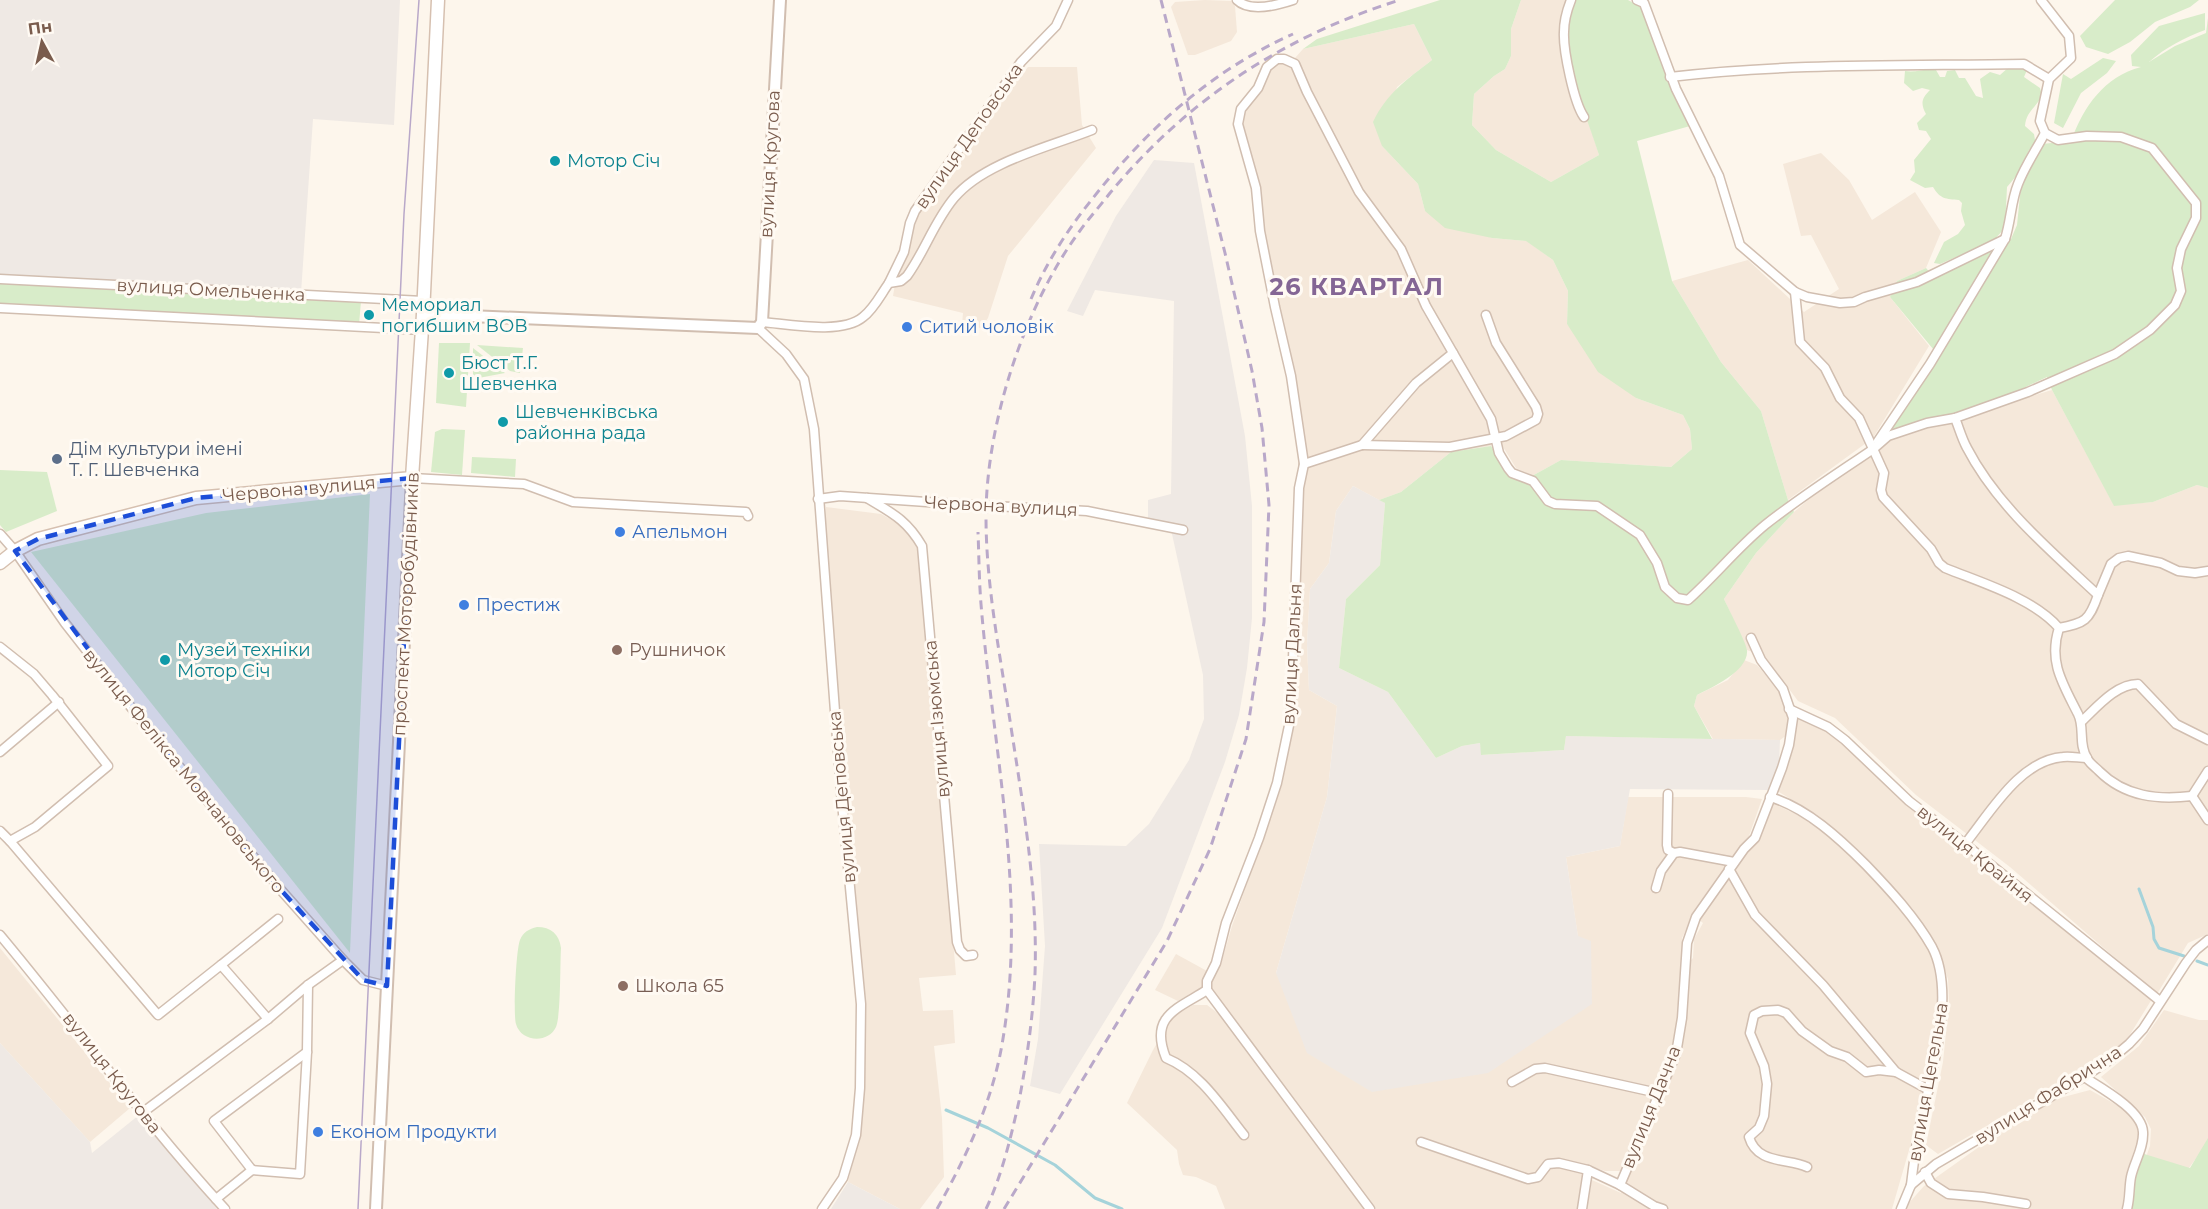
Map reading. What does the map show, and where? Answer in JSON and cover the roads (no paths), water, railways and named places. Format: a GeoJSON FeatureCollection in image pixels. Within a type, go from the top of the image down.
{"type":"FeatureCollection","features":[{"type":"Feature","properties":{"kind":"main road","name":"проспект Моторобудівників"},"geometry":{"type":"LineString","coordinates":[[412,478],[422,330],[438,0]]}},
{"type":"Feature","properties":{"kind":"main road","name":"Червона вулиця"},"geometry":{"type":"LineString","coordinates":[[0,563],[38,538],[196,498],[412,478]]}},
{"type":"Feature","properties":{"kind":"street","name":"вулиця Кругова"},"geometry":{"type":"LineString","coordinates":[[760,325],[780,0]]}},
{"type":"Feature","properties":{"kind":"street","name":"вулиця Деповська"},"geometry":{"type":"LineString","coordinates":[[760,325],[834,327],[852,324],[864,317],[889,283],[904,252],[915,211],[1021,62],[1056,26],[1068,0]]}},
{"type":"Feature","properties":{"kind":"street"},"geometry":{"type":"LineString","coordinates":[[1237,0],[1247,6],[1278,5],[1293,0]]}},
{"type":"Feature","properties":{"kind":"street"},"geometry":{"type":"LineString","coordinates":[[1571,0],[1563,31],[1566,57],[1584,117]]}},
{"type":"Feature","properties":{"kind":"street"},"geometry":{"type":"LineString","coordinates":[[1637,0],[1644,3],[1670,77],[1719,176],[1740,245],[1795,292],[1840,303],[1854,302],[1917,282],[2005,239]]}},
{"type":"Feature","properties":{"kind":"street"},"geometry":{"type":"LineString","coordinates":[[1362,446],[1416,383],[1453,353],[1491,419],[1499,453],[1512,473],[1533,481],[1548,501],[1555,504],[1597,506],[1640,535],[1657,563],[1665,587],[1677,597],[1688,600],[1707,584],[1734,552],[1767,524],[1872,450],[1888,436],[1927,423],[1955,418],[2028,392],[2115,354],[2151,330],[2175,306],[2181,291],[2177,268],[2181,249],[2196,218],[2196,203],[2152,147],[2121,137],[2087,136],[2058,140],[2045,133],[2040,121],[2049,79],[2070,58],[2068,36],[2041,0]]}},
{"type":"Feature","properties":{"kind":"street","name":"вулиця Дальня"},"geometry":{"type":"LineString","coordinates":[[1207,990],[1207,981],[1216,963],[1226,923],[1259,838],[1277,783],[1291,716],[1299,488],[1304,464],[1291,376],[1260,231],[1256,188],[1238,124],[1240,109],[1258,88],[1264,70],[1277,60],[1295,64],[1359,192],[1401,249],[1426,306],[1453,353]]}},
{"type":"Feature","properties":{"kind":"street"},"geometry":{"type":"LineString","coordinates":[[1670,77],[1720,71],[1818,66],[2024,64],[2049,79]]}},
{"type":"Feature","properties":{"kind":"street","name":"вулиця Деповська"},"geometry":{"type":"LineString","coordinates":[[889,283],[901,281],[907,276],[934,225],[954,199],[978,176],[1009,161],[1092,130]]}},
{"type":"Feature","properties":{"kind":"street"},"geometry":{"type":"LineString","coordinates":[[1872,450],[1930,364],[2005,239],[2011,222],[2013,199],[2018,184],[2045,133]]}},
{"type":"Feature","properties":{"kind":"street","name":"вулиця Омельченка"},"geometry":{"type":"LineString","coordinates":[[0,279],[423,308],[760,325]]}},
{"type":"Feature","properties":{"kind":"street"},"geometry":{"type":"LineString","coordinates":[[1795,292],[1800,342],[1825,368],[1840,398],[1859,418],[1884,473],[1882,497],[1931,549],[1939,563],[1945,568],[2007,593],[2038,610],[2059,628]]}},
{"type":"Feature","properties":{"kind":"street","name":"вулиця Омельченка"},"geometry":{"type":"LineString","coordinates":[[0,308],[329,327],[422,330]]}},
{"type":"Feature","properties":{"kind":"street"},"geometry":{"type":"LineString","coordinates":[[1304,464],[1362,446],[1450,447],[1495,439],[1515,433],[1536,420],[1538,414],[1536,407],[1491,333],[1486,315]]}},
{"type":"Feature","properties":{"kind":"street","name":"вулиця Деповська"},"geometry":{"type":"LineString","coordinates":[[760,325],[786,354],[804,379],[813,429],[841,792],[861,1004],[860,1088],[856,1135],[843,1178],[822,1209]]}},
{"type":"Feature","properties":{"kind":"street"},"geometry":{"type":"LineString","coordinates":[[1955,418],[1966,447],[2001,498],[2030,531],[2098,595]]}},
{"type":"Feature","properties":{"kind":"street","name":"Червона вулиця"},"geometry":{"type":"LineString","coordinates":[[412,478],[524,484],[573,502],[746,512],[748,516]]}},
{"type":"Feature","properties":{"kind":"street","name":"проспект Моторобудівників"},"geometry":{"type":"LineString","coordinates":[[376,1209],[412,478]]}},
{"type":"Feature","properties":{"kind":"street","name":"Червона вулиця"},"geometry":{"type":"LineString","coordinates":[[818,500],[840,496],[1087,511],[1183,530]]}},
{"type":"Feature","properties":{"kind":"street","name":"вулиця Ізюмська"},"geometry":{"type":"LineString","coordinates":[[867,498],[893,513],[912,529],[922,546],[957,942],[960,950],[966,956],[973,955]]}},
{"type":"Feature","properties":{"kind":"street","name":"вулиця Фелікса Мовчановського"},"geometry":{"type":"LineString","coordinates":[[0,534],[15,551],[65,623],[228,827],[343,960],[363,980],[387,986]]}},
{"type":"Feature","properties":{"kind":"street"},"geometry":{"type":"LineString","coordinates":[[2059,628],[2085,621],[2092,614],[2111,564],[2119,558],[2128,556],[2161,563],[2178,572],[2208,571]]}},
{"type":"Feature","properties":{"kind":"street"},"geometry":{"type":"LineString","coordinates":[[2059,628],[2054,643],[2055,664],[2082,721],[2080,735],[2086,758],[2104,777],[2132,792],[2160,798],[2192,796]]}},
{"type":"Feature","properties":{"kind":"street"},"geometry":{"type":"LineString","coordinates":[[1751,638],[1761,660],[1783,689],[1793,718],[1789,745],[1770,797]]}},
{"type":"Feature","properties":{"kind":"street"},"geometry":{"type":"LineString","coordinates":[[0,647],[34,674],[59,702],[108,766],[35,827],[10,841]]}},
{"type":"Feature","properties":{"kind":"street"},"geometry":{"type":"LineString","coordinates":[[2082,721],[2113,693],[2130,684],[2138,684],[2176,724],[2208,740]]}},
{"type":"Feature","properties":{"kind":"street"},"geometry":{"type":"LineString","coordinates":[[0,752],[59,702]]}},
{"type":"Feature","properties":{"kind":"street","name":"вулиця Крайня"},"geometry":{"type":"LineString","coordinates":[[1790,709],[1837,733],[1909,801],[2160,1001]]}},
{"type":"Feature","properties":{"kind":"street"},"geometry":{"type":"LineString","coordinates":[[1965,844],[2013,782],[2028,770],[2061,756],[2086,758]]}},
{"type":"Feature","properties":{"kind":"street"},"geometry":{"type":"LineString","coordinates":[[2192,796],[2208,771]]}},
{"type":"Feature","properties":{"kind":"street"},"geometry":{"type":"LineString","coordinates":[[1668,794],[1668,850],[1731,866],[1755,915],[1823,985],[1896,1072],[1929,1090]]}},
{"type":"Feature","properties":{"kind":"street"},"geometry":{"type":"LineString","coordinates":[[2192,796],[2208,820]]}},
{"type":"Feature","properties":{"kind":"street","name":"вулиця Дачна"},"geometry":{"type":"LineString","coordinates":[[1421,1142],[1528,1179],[1538,1177],[1548,1164],[1559,1163],[1588,1170],[1620,1185],[1676,1054],[1682,1018],[1687,943],[1696,917],[1731,866],[1755,838],[1770,797]]}},
{"type":"Feature","properties":{"kind":"street","name":"вулиця Цегельна"},"geometry":{"type":"LineString","coordinates":[[1770,797],[1781,800],[1816,821],[1852,851],[1909,913],[1933,949],[1942,983],[1943,1005],[1929,1090],[1918,1134],[1911,1185]]}},
{"type":"Feature","properties":{"kind":"street"},"geometry":{"type":"LineString","coordinates":[[0,831],[158,1015],[278,919]]}},
{"type":"Feature","properties":{"kind":"street"},"geometry":{"type":"LineString","coordinates":[[1656,888],[1661,871],[1674,853]]}},
{"type":"Feature","properties":{"kind":"street","name":"вулиця Кругова"},"geometry":{"type":"LineString","coordinates":[[0,935],[57,1003],[142,1113],[225,1209]]}},
{"type":"Feature","properties":{"kind":"street","name":"вулиця Фабрична"},"geometry":{"type":"LineString","coordinates":[[1901,1209],[1911,1185],[1925,1172],[1966,1145],[2084,1077],[2129,1044],[2143,1029],[2196,950],[2208,940]]}},
{"type":"Feature","properties":{"kind":"street"},"geometry":{"type":"LineString","coordinates":[[142,1113],[343,960]]}},
{"type":"Feature","properties":{"kind":"street"},"geometry":{"type":"LineString","coordinates":[[221,964],[268,1019]]}},
{"type":"Feature","properties":{"kind":"street"},"geometry":{"type":"LineString","coordinates":[[216,1199],[252,1170],[300,1174],[307,1052],[308,985]]}},
{"type":"Feature","properties":{"kind":"street"},"geometry":{"type":"LineString","coordinates":[[1244,1135],[1207,1088],[1182,1065],[1166,1058],[1160,1042],[1161,1028],[1167,1015],[1207,990],[1370,1209]]}},
{"type":"Feature","properties":{"kind":"street"},"geometry":{"type":"LineString","coordinates":[[1807,1167],[1770,1158],[1750,1142],[1749,1137],[1759,1128],[1764,1116],[1767,1084],[1764,1066],[1750,1033],[1754,1015],[1762,1011],[1778,1010],[1786,1013],[1809,1037],[1830,1051],[1847,1057],[1866,1072],[1879,1070],[1896,1072]]}},
{"type":"Feature","properties":{"kind":"street"},"geometry":{"type":"LineString","coordinates":[[252,1170],[214,1120],[307,1052]]}},
{"type":"Feature","properties":{"kind":"street"},"geometry":{"type":"LineString","coordinates":[[1512,1082],[1535,1069],[1545,1068],[1658,1093]]}},
{"type":"Feature","properties":{"kind":"street"},"geometry":{"type":"LineString","coordinates":[[2084,1077],[2126,1106],[2139,1120],[2144,1131],[2131,1178],[2127,1209]]}},
{"type":"Feature","properties":{"kind":"street"},"geometry":{"type":"LineString","coordinates":[[1582,1209],[1588,1170]]}},
{"type":"Feature","properties":{"kind":"street"},"geometry":{"type":"LineString","coordinates":[[1925,1172],[1931,1183],[1948,1194],[2026,1204]]}},
{"type":"Feature","properties":{"kind":"street"},"geometry":{"type":"LineString","coordinates":[[1620,1185],[1663,1209]]}},
{"type":"Feature","properties":{"kind":"waterway"},"geometry":{"type":"LineString","coordinates":[[2139,889],[2153,927],[2154,939],[2159,948],[2184,956]]}},
{"type":"Feature","properties":{"kind":"waterway"},"geometry":{"type":"LineString","coordinates":[[2197,961],[2208,965]]}},
{"type":"Feature","properties":{"kind":"waterway"},"geometry":{"type":"LineString","coordinates":[[946,1110],[988,1128],[1055,1165],[1095,1198],[1122,1209]]}},
{"type":"Feature","properties":{"kind":"tram line"},"geometry":{"type":"LineString","coordinates":[[358,1209],[404,214],[419,0]]}},
{"type":"Feature","properties":{"kind":"railway"},"geometry":{"type":"LineString","coordinates":[[1004,1209],[1167,941],[1210,849],[1246,739],[1264,622],[1269,505],[1262,428],[1252,371],[1225,253],[1161,0]]}},
{"type":"Feature","properties":{"kind":"railway"},"geometry":{"type":"LineString","coordinates":[[986,1209],[1001,1169],[1019,1101],[1029,1038],[1035,974],[1032,876],[994,616],[988,566],[986,517],[993,444],[1012,368],[1025,331],[1059,262],[1110,193],[1172,128],[1205,100],[1278,52],[1317,32],[1400,0]]}},
{"type":"Feature","properties":{"kind":"railway"},"geometry":{"type":"LineString","coordinates":[[1031,299],[1051,259],[1075,222],[1136,148],[1159,125],[1208,84],[1235,65],[1293,34]]}},
{"type":"Feature","properties":{"kind":"railway"},"geometry":{"type":"LineString","coordinates":[[937,1209],[967,1152],[990,1092],[1001,1050],[1009,994],[1010,882],[1000,771],[986,660],[978,532]]}},
{"type":"Feature","properties":{"kind":"place","name":"Мотор Січ"},"geometry":{"type":"Point","coordinates":[555,161]}},
{"type":"Feature","properties":{"kind":"place","name":"Мемориал погибшим ВОВ"},"geometry":{"type":"Point","coordinates":[369,315]}},
{"type":"Feature","properties":{"kind":"place","name":"Ситий чоловік"},"geometry":{"type":"Point","coordinates":[907,327]}},
{"type":"Feature","properties":{"kind":"place","name":"Бюст Т.Г. Шевченка"},"geometry":{"type":"Point","coordinates":[449,373]}},
{"type":"Feature","properties":{"kind":"place","name":"Шевченківська районна рада"},"geometry":{"type":"Point","coordinates":[503,422]}},
{"type":"Feature","properties":{"kind":"place","name":"Дім культури імені Т. Г. Шевченка"},"geometry":{"type":"Point","coordinates":[57,459]}},
{"type":"Feature","properties":{"kind":"place","name":"Апельмон"},"geometry":{"type":"Point","coordinates":[620,532]}},
{"type":"Feature","properties":{"kind":"place","name":"Престиж"},"geometry":{"type":"Point","coordinates":[464,605]}},
{"type":"Feature","properties":{"kind":"place","name":"Рушничок"},"geometry":{"type":"Point","coordinates":[617,650]}},
{"type":"Feature","properties":{"kind":"place","name":"Музей техніки Мотор Січ"},"geometry":{"type":"Point","coordinates":[165,660]}},
{"type":"Feature","properties":{"kind":"place","name":"Школа 65"},"geometry":{"type":"Point","coordinates":[623,986]}},
{"type":"Feature","properties":{"kind":"place","name":"Економ Продукти"},"geometry":{"type":"Point","coordinates":[318,1132]}},
{"type":"Feature","properties":{"kind":"district","name":"26 КВАРТАЛ"},"geometry":{"type":"Point","coordinates":[1357,287]}}]}
